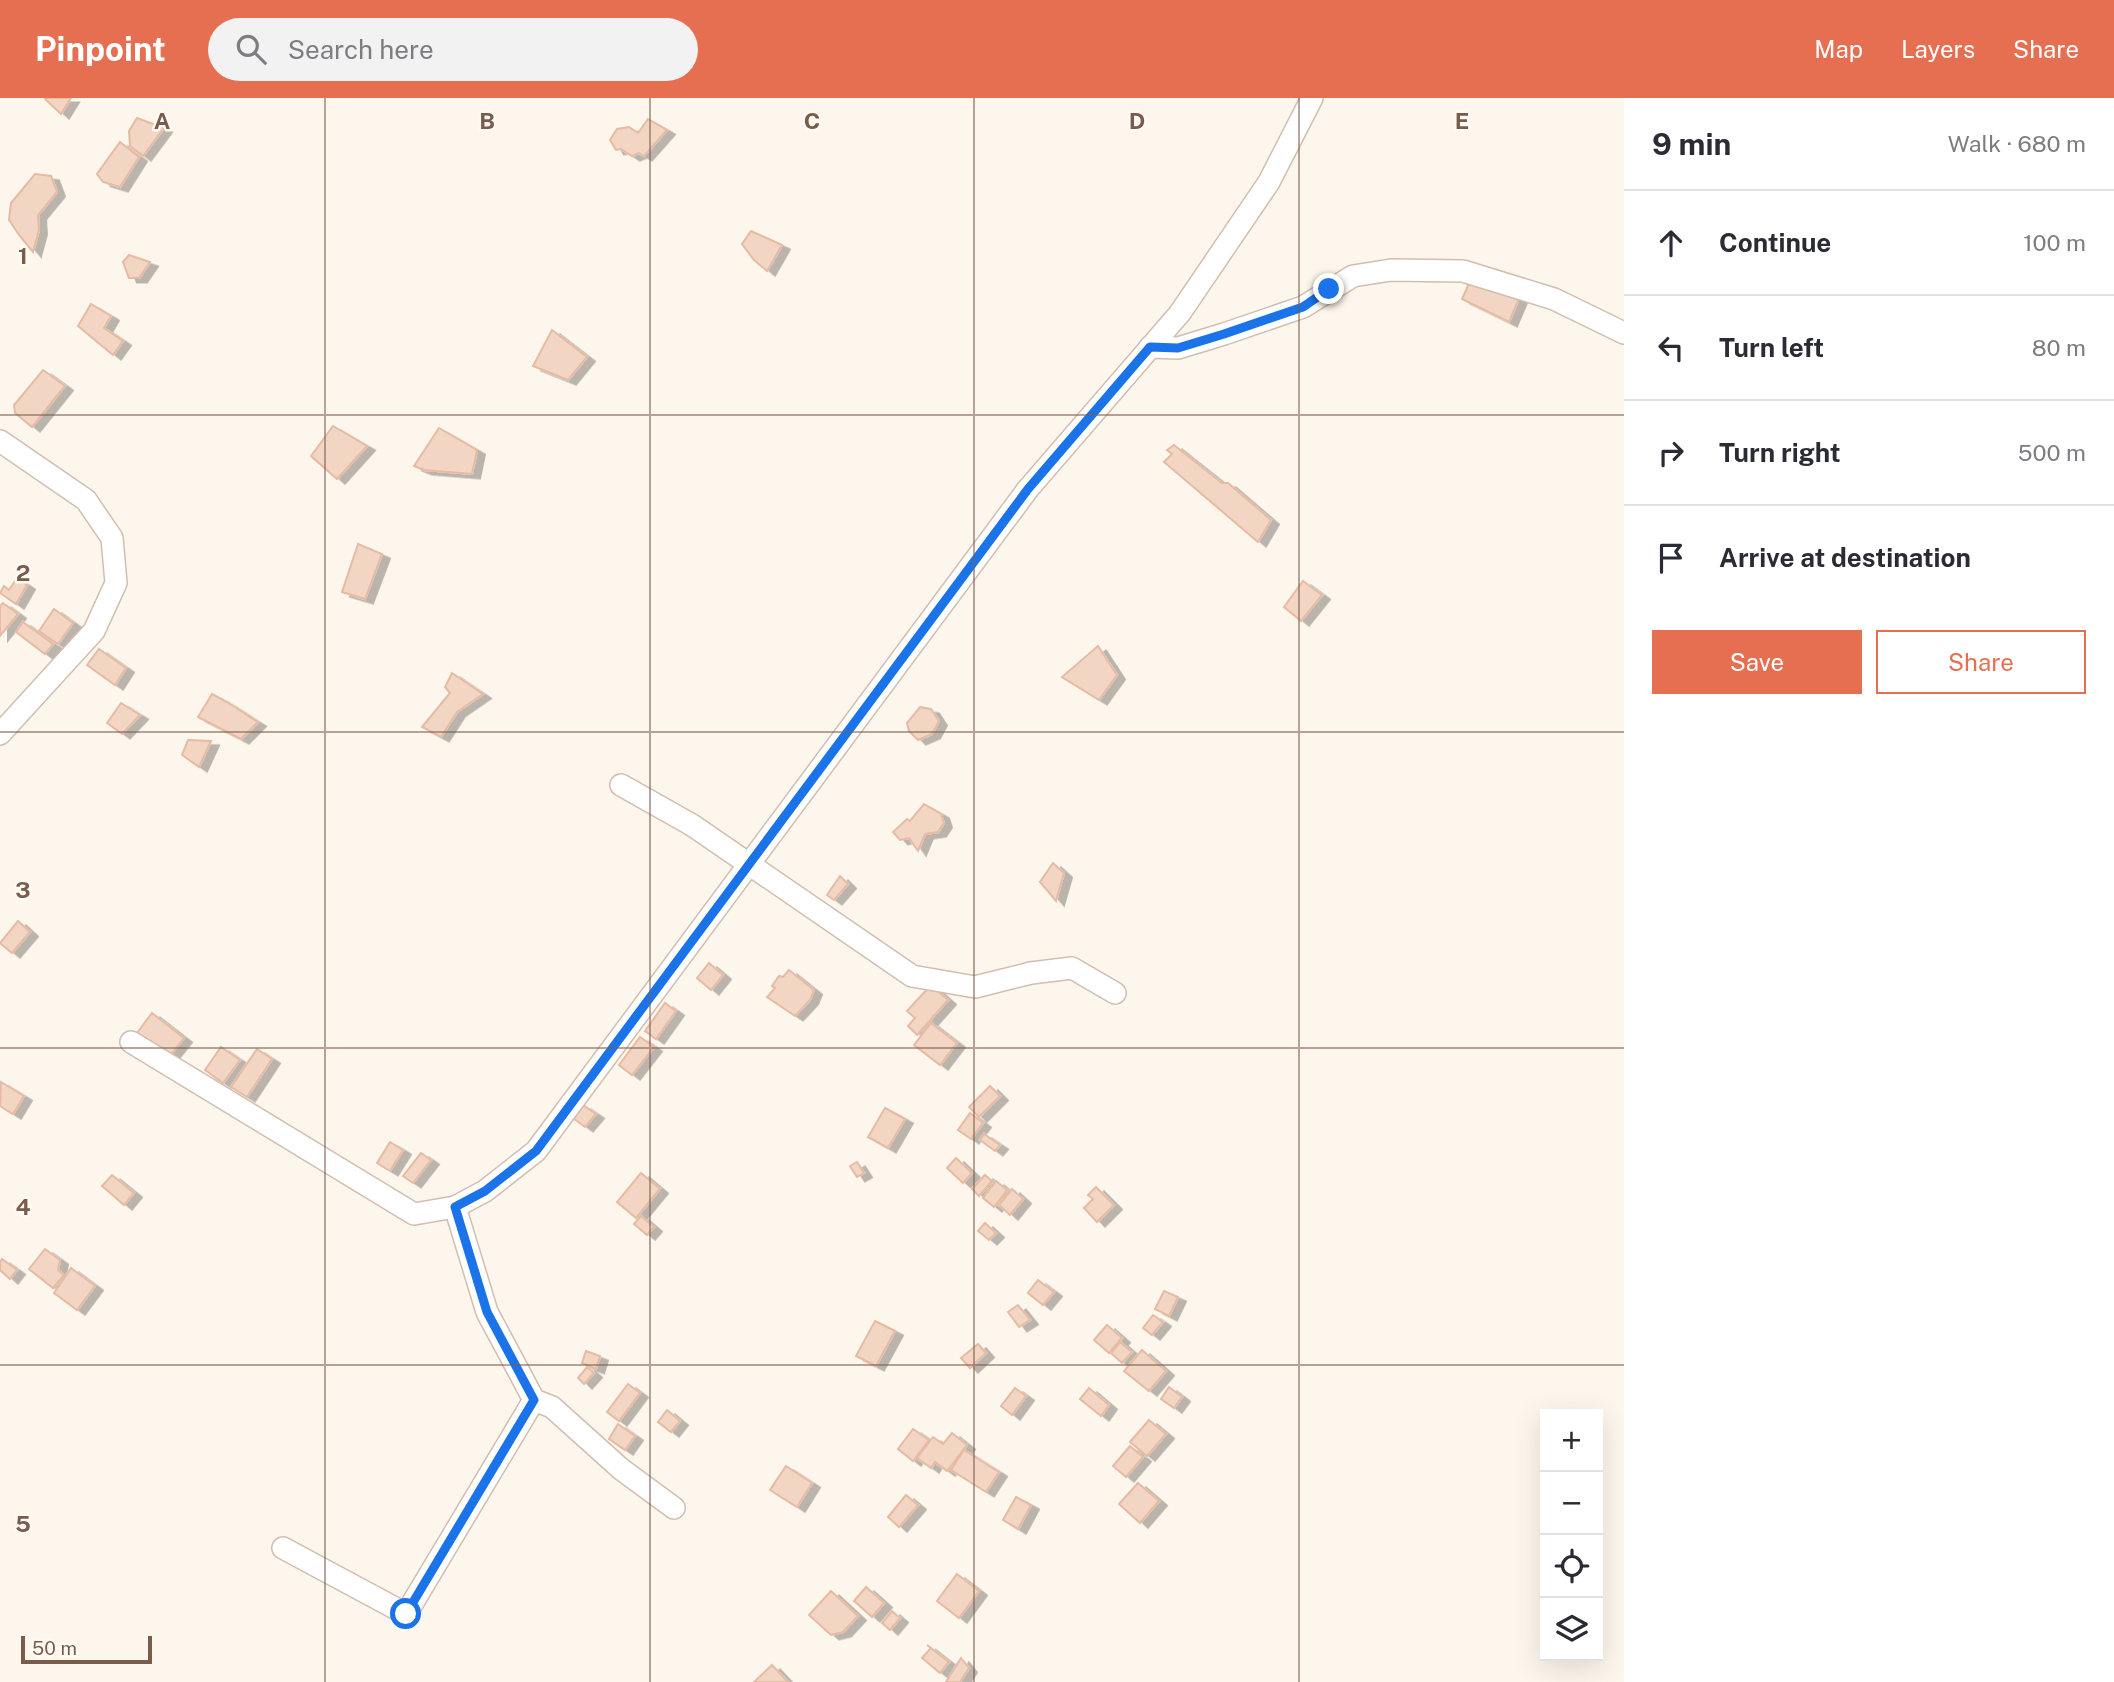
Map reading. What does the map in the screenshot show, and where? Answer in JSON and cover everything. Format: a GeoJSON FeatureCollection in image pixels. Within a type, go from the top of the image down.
{"type":"FeatureCollection","features":[{"type":"Feature","properties":{"kind":"street"},"geometry":{"type":"LineString","coordinates":[[131,1042],[414,1214],[455,1207],[485,1191],[536,1151],[1028,489],[1180,313],[1269,182],[1312,98]]}},
{"type":"Feature","properties":{"kind":"street"},"geometry":{"type":"LineString","coordinates":[[1150,347],[1178,348],[1224,334],[1303,307],[1353,276],[1391,270],[1463,271],[1554,299],[1624,333]]}},
{"type":"Feature","properties":{"kind":"street"},"geometry":{"type":"LineString","coordinates":[[0,441],[86,500],[112,538],[116,583],[94,631],[0,734]]}},
{"type":"Feature","properties":{"kind":"street"},"geometry":{"type":"LineString","coordinates":[[621,785],[692,825],[912,976],[975,987],[1031,973],[1072,968],[1115,993]]}},
{"type":"Feature","properties":{"kind":"street"},"geometry":{"type":"LineString","coordinates":[[455,1207],[487,1312],[534,1400],[552,1407],[621,1468],[674,1508]]}},
{"type":"Feature","properties":{"kind":"street"},"geometry":{"type":"LineString","coordinates":[[283,1548],[406,1614],[534,1400]]}},
{"type":"Feature","properties":{"kind":"building"},"geometry":{"type":"Polygon","coordinates":[[[46,98],[71,98],[61,114],[46,98]]]}},
{"type":"Feature","properties":{"kind":"building"},"geometry":{"type":"Polygon","coordinates":[[[137,118],[164,128],[143,156],[130,146],[129,131],[137,118]]]}},
{"type":"Feature","properties":{"kind":"building"},"geometry":{"type":"Polygon","coordinates":[[[648,119],[667,130],[644,156],[639,153],[632,156],[621,149],[616,150],[610,140],[617,129],[629,127],[638,133],[648,119]]]}},
{"type":"Feature","properties":{"kind":"building"},"geometry":{"type":"Polygon","coordinates":[[[120,142],[139,157],[120,187],[103,182],[97,174],[120,142]]]}},
{"type":"Feature","properties":{"kind":"building"},"geometry":{"type":"Polygon","coordinates":[[[35,174],[51,176],[57,192],[38,215],[39,230],[33,252],[9,220],[11,203],[35,174]]]}},
{"type":"Feature","properties":{"kind":"building"},"geometry":{"type":"Polygon","coordinates":[[[751,231],[782,245],[767,271],[742,244],[751,231]]]}},
{"type":"Feature","properties":{"kind":"building"},"geometry":{"type":"Polygon","coordinates":[[[129,255],[150,262],[139,278],[129,278],[123,262],[129,255]]]}},
{"type":"Feature","properties":{"kind":"building"},"geometry":{"type":"Polygon","coordinates":[[[1471,279],[1520,296],[1509,322],[1462,299],[1471,279]]]}},
{"type":"Feature","properties":{"kind":"building"},"geometry":{"type":"Polygon","coordinates":[[[91,304],[111,316],[104,328],[123,341],[113,355],[78,326],[91,304]]]}},
{"type":"Feature","properties":{"kind":"building"},"geometry":{"type":"Polygon","coordinates":[[[552,330],[587,357],[568,380],[533,366],[552,330]]]}},
{"type":"Feature","properties":{"kind":"building"},"geometry":{"type":"Polygon","coordinates":[[[43,370],[65,386],[32,427],[15,413],[14,405],[43,370]]]}},
{"type":"Feature","properties":{"kind":"building"},"geometry":{"type":"Polygon","coordinates":[[[333,426],[367,446],[337,479],[311,456],[333,426]]]}},
{"type":"Feature","properties":{"kind":"building"},"geometry":{"type":"Polygon","coordinates":[[[439,428],[477,450],[472,474],[424,470],[414,466],[439,428]]]}},
{"type":"Feature","properties":{"kind":"building"},"geometry":{"type":"Polygon","coordinates":[[[1174,445],[1222,483],[1228,483],[1271,520],[1258,542],[1164,462],[1172,454],[1167,450],[1174,445]]]}},
{"type":"Feature","properties":{"kind":"building"},"geometry":{"type":"Polygon","coordinates":[[[358,544],[382,554],[365,599],[342,592],[358,544]]]}},
{"type":"Feature","properties":{"kind":"building"},"geometry":{"type":"Polygon","coordinates":[[[17,578],[27,585],[16,604],[0,593],[4,586],[9,590],[17,578]]]}},
{"type":"Feature","properties":{"kind":"building"},"geometry":{"type":"Polygon","coordinates":[[[1303,581],[1322,595],[1301,621],[1284,607],[1303,581]]]}},
{"type":"Feature","properties":{"kind":"building"},"geometry":{"type":"Polygon","coordinates":[[[3,603],[18,614],[0,636],[0,606],[3,603]]]}},
{"type":"Feature","properties":{"kind":"building"},"geometry":{"type":"Polygon","coordinates":[[[54,609],[73,623],[58,644],[39,631],[54,609]]]}},
{"type":"Feature","properties":{"kind":"building"},"geometry":{"type":"Polygon","coordinates":[[[23,622],[53,644],[45,654],[16,632],[23,622]]]}},
{"type":"Feature","properties":{"kind":"building"},"geometry":{"type":"Polygon","coordinates":[[[1098,646],[1117,675],[1099,700],[1062,677],[1098,646]]]}},
{"type":"Feature","properties":{"kind":"building"},"geometry":{"type":"Polygon","coordinates":[[[99,649],[126,668],[115,685],[87,665],[99,649]]]}},
{"type":"Feature","properties":{"kind":"building"},"geometry":{"type":"Polygon","coordinates":[[[452,673],[483,694],[457,712],[441,737],[422,727],[450,693],[445,687],[452,673]]]}},
{"type":"Feature","properties":{"kind":"building"},"geometry":{"type":"Polygon","coordinates":[[[212,694],[258,722],[241,739],[198,717],[212,694]]]}},
{"type":"Feature","properties":{"kind":"building"},"geometry":{"type":"Polygon","coordinates":[[[121,703],[140,715],[122,734],[107,723],[121,703]]]}},
{"type":"Feature","properties":{"kind":"building"},"geometry":{"type":"Polygon","coordinates":[[[920,707],[931,709],[939,721],[932,734],[918,740],[909,731],[907,723],[920,707]]]}},
{"type":"Feature","properties":{"kind":"building"},"geometry":{"type":"Polygon","coordinates":[[[188,740],[211,741],[199,767],[182,755],[188,740]]]}},
{"type":"Feature","properties":{"kind":"building"},"geometry":{"type":"Polygon","coordinates":[[[924,804],[941,814],[944,823],[938,832],[925,834],[918,851],[909,838],[900,840],[893,832],[907,819],[910,821],[924,804]]]}},
{"type":"Feature","properties":{"kind":"building"},"geometry":{"type":"Polygon","coordinates":[[[1053,863],[1064,873],[1056,901],[1040,882],[1053,863]]]}},
{"type":"Feature","properties":{"kind":"building"},"geometry":{"type":"Polygon","coordinates":[[[840,876],[848,884],[834,900],[827,895],[840,876]]]}},
{"type":"Feature","properties":{"kind":"building"},"geometry":{"type":"Polygon","coordinates":[[[18,921],[30,932],[12,953],[0,943],[18,921]]]}},
{"type":"Feature","properties":{"kind":"building"},"geometry":{"type":"Polygon","coordinates":[[[709,963],[723,975],[711,990],[697,978],[709,963]]]}},
{"type":"Feature","properties":{"kind":"building"},"geometry":{"type":"Polygon","coordinates":[[[789,970],[814,990],[810,1000],[795,1016],[767,997],[775,988],[772,986],[779,976],[783,977],[789,970]]]}},
{"type":"Feature","properties":{"kind":"building"},"geometry":{"type":"Polygon","coordinates":[[[931,985],[948,1000],[917,1035],[908,1026],[915,1018],[907,1011],[931,985]]]}},
{"type":"Feature","properties":{"kind":"building"},"geometry":{"type":"Polygon","coordinates":[[[665,1003],[676,1011],[656,1039],[645,1031],[665,1003]]]}},
{"type":"Feature","properties":{"kind":"building"},"geometry":{"type":"Polygon","coordinates":[[[152,1013],[184,1038],[168,1058],[137,1033],[152,1013]]]}},
{"type":"Feature","properties":{"kind":"building"},"geometry":{"type":"Polygon","coordinates":[[[931,1023],[957,1043],[940,1065],[914,1045],[931,1023]]]}},
{"type":"Feature","properties":{"kind":"building"},"geometry":{"type":"Polygon","coordinates":[[[640,1037],[654,1047],[632,1075],[619,1065],[640,1037]]]}},
{"type":"Feature","properties":{"kind":"building"},"geometry":{"type":"Polygon","coordinates":[[[221,1047],[240,1060],[223,1083],[205,1070],[221,1047]]]}},
{"type":"Feature","properties":{"kind":"building"},"geometry":{"type":"Polygon","coordinates":[[[257,1049],[272,1059],[247,1097],[231,1087],[257,1049]]]}},
{"type":"Feature","properties":{"kind":"building"},"geometry":{"type":"Polygon","coordinates":[[[1,1082],[24,1096],[13,1114],[0,1106],[1,1082]]]}},
{"type":"Feature","properties":{"kind":"building"},"geometry":{"type":"Polygon","coordinates":[[[990,1086],[1000,1096],[979,1117],[969,1107],[990,1086]]]}},
{"type":"Feature","properties":{"kind":"building"},"geometry":{"type":"Polygon","coordinates":[[[583,1105],[596,1114],[585,1127],[573,1118],[583,1105]]]}},
{"type":"Feature","properties":{"kind":"building"},"geometry":{"type":"Polygon","coordinates":[[[885,1108],[905,1119],[888,1148],[868,1137],[885,1108]]]}},
{"type":"Feature","properties":{"kind":"building"},"geometry":{"type":"Polygon","coordinates":[[[970,1113],[983,1123],[971,1139],[958,1130],[970,1113]]]}},
{"type":"Feature","properties":{"kind":"building"},"geometry":{"type":"Polygon","coordinates":[[[984,1134],[1000,1145],[995,1151],[980,1140],[984,1134]]]}},
{"type":"Feature","properties":{"kind":"building"},"geometry":{"type":"Polygon","coordinates":[[[390,1142],[403,1150],[390,1171],[377,1163],[390,1142]]]}},
{"type":"Feature","properties":{"kind":"building"},"geometry":{"type":"Polygon","coordinates":[[[421,1153],[431,1160],[413,1183],[403,1176],[421,1153]]]}},
{"type":"Feature","properties":{"kind":"building"},"geometry":{"type":"Polygon","coordinates":[[[956,1158],[972,1173],[963,1183],[947,1168],[956,1158]]]}},
{"type":"Feature","properties":{"kind":"building"},"geometry":{"type":"Polygon","coordinates":[[[857,1162],[864,1173],[857,1177],[850,1166],[857,1162]]]}},
{"type":"Feature","properties":{"kind":"building"},"geometry":{"type":"Polygon","coordinates":[[[641,1173],[660,1189],[636,1218],[617,1202],[641,1173]]]}},
{"type":"Feature","properties":{"kind":"building"},"geometry":{"type":"Polygon","coordinates":[[[112,1175],[134,1193],[124,1205],[102,1186],[112,1175]]]}},
{"type":"Feature","properties":{"kind":"building"},"geometry":{"type":"Polygon","coordinates":[[[985,1175],[992,1181],[979,1196],[972,1189],[985,1175]]]}},
{"type":"Feature","properties":{"kind":"building"},"geometry":{"type":"Polygon","coordinates":[[[996,1181],[1007,1190],[994,1207],[983,1198],[996,1181]]]}},
{"type":"Feature","properties":{"kind":"building"},"geometry":{"type":"Polygon","coordinates":[[[1096,1187],[1114,1205],[1097,1222],[1084,1208],[1093,1199],[1088,1195],[1096,1187]]]}},
{"type":"Feature","properties":{"kind":"building"},"geometry":{"type":"Polygon","coordinates":[[[1012,1189],[1023,1199],[1010,1215],[999,1205],[1012,1189]]]}},
{"type":"Feature","properties":{"kind":"building"},"geometry":{"type":"Polygon","coordinates":[[[641,1216],[654,1227],[647,1235],[634,1224],[641,1216]]]}},
{"type":"Feature","properties":{"kind":"building"},"geometry":{"type":"Polygon","coordinates":[[[985,1223],[996,1233],[989,1240],[978,1231],[985,1223]]]}},
{"type":"Feature","properties":{"kind":"building"},"geometry":{"type":"Polygon","coordinates":[[[45,1249],[60,1260],[58,1270],[64,1275],[53,1288],[29,1269],[45,1249]]]}},
{"type":"Feature","properties":{"kind":"building"},"geometry":{"type":"Polygon","coordinates":[[[2,1259],[17,1270],[10,1279],[0,1270],[2,1259]]]}},
{"type":"Feature","properties":{"kind":"building"},"geometry":{"type":"Polygon","coordinates":[[[71,1268],[95,1286],[77,1310],[54,1293],[71,1268]]]}},
{"type":"Feature","properties":{"kind":"building"},"geometry":{"type":"Polygon","coordinates":[[[1038,1280],[1054,1292],[1043,1305],[1028,1293],[1038,1280]]]}},
{"type":"Feature","properties":{"kind":"building"},"geometry":{"type":"Polygon","coordinates":[[[1164,1291],[1178,1297],[1169,1316],[1155,1309],[1164,1291]]]}},
{"type":"Feature","properties":{"kind":"building"},"geometry":{"type":"Polygon","coordinates":[[[1018,1305],[1030,1320],[1019,1327],[1008,1312],[1018,1305]]]}},
{"type":"Feature","properties":{"kind":"building"},"geometry":{"type":"Polygon","coordinates":[[[1153,1315],[1163,1322],[1152,1335],[1143,1328],[1153,1315]]]}},
{"type":"Feature","properties":{"kind":"building"},"geometry":{"type":"Polygon","coordinates":[[[875,1321],[895,1331],[876,1366],[856,1356],[875,1321]]]}},
{"type":"Feature","properties":{"kind":"building"},"geometry":{"type":"Polygon","coordinates":[[[1107,1325],[1122,1338],[1109,1353],[1094,1340],[1107,1325]]]}},
{"type":"Feature","properties":{"kind":"building"},"geometry":{"type":"Polygon","coordinates":[[[1120,1342],[1132,1352],[1122,1363],[1111,1353],[1120,1342]]]}},
{"type":"Feature","properties":{"kind":"building"},"geometry":{"type":"Polygon","coordinates":[[[978,1344],[986,1353],[970,1368],[961,1358],[978,1344]]]}},
{"type":"Feature","properties":{"kind":"building"},"geometry":{"type":"Polygon","coordinates":[[[1142,1350],[1166,1371],[1149,1391],[1124,1371],[1142,1350]]]}},
{"type":"Feature","properties":{"kind":"building"},"geometry":{"type":"Polygon","coordinates":[[[586,1351],[600,1356],[596,1369],[582,1363],[586,1351]]]}},
{"type":"Feature","properties":{"kind":"building"},"geometry":{"type":"Polygon","coordinates":[[[587,1367],[594,1373],[584,1384],[578,1378],[587,1367]]]}},
{"type":"Feature","properties":{"kind":"building"},"geometry":{"type":"Polygon","coordinates":[[[628,1384],[640,1393],[619,1421],[607,1412],[628,1384]]]}},
{"type":"Feature","properties":{"kind":"building"},"geometry":{"type":"Polygon","coordinates":[[[1169,1387],[1182,1397],[1174,1408],[1161,1399],[1169,1387]]]}},
{"type":"Feature","properties":{"kind":"building"},"geometry":{"type":"Polygon","coordinates":[[[1015,1388],[1026,1396],[1012,1415],[1001,1406],[1015,1388]]]}},
{"type":"Feature","properties":{"kind":"building"},"geometry":{"type":"Polygon","coordinates":[[[1089,1388],[1109,1405],[1101,1416],[1080,1399],[1089,1388]]]}},
{"type":"Feature","properties":{"kind":"building"},"geometry":{"type":"Polygon","coordinates":[[[667,1410],[680,1421],[671,1432],[658,1422],[667,1410]]]}},
{"type":"Feature","properties":{"kind":"building"},"geometry":{"type":"Polygon","coordinates":[[[1149,1420],[1166,1434],[1147,1456],[1130,1442],[1149,1420]]]}},
{"type":"Feature","properties":{"kind":"building"},"geometry":{"type":"Polygon","coordinates":[[[618,1424],[635,1436],[625,1450],[609,1439],[618,1424]]]}},
{"type":"Feature","properties":{"kind":"building"},"geometry":{"type":"Polygon","coordinates":[[[913,1429],[929,1440],[913,1461],[898,1449],[913,1429]]]}},
{"type":"Feature","properties":{"kind":"building"},"geometry":{"type":"Polygon","coordinates":[[[952,1433],[967,1445],[947,1471],[935,1462],[931,1468],[917,1458],[933,1437],[943,1444],[952,1433]]]}},
{"type":"Feature","properties":{"kind":"building"},"geometry":{"type":"Polygon","coordinates":[[[1130,1446],[1143,1457],[1126,1477],[1113,1466],[1130,1446]]]}},
{"type":"Feature","properties":{"kind":"building"},"geometry":{"type":"Polygon","coordinates":[[[964,1450],[999,1472],[986,1492],[951,1470],[964,1450]]]}},
{"type":"Feature","properties":{"kind":"building"},"geometry":{"type":"Polygon","coordinates":[[[786,1466],[812,1483],[797,1507],[770,1490],[786,1466]]]}},
{"type":"Feature","properties":{"kind":"building"},"geometry":{"type":"Polygon","coordinates":[[[1138,1483],[1159,1501],[1140,1523],[1119,1504],[1138,1483]]]}},
{"type":"Feature","properties":{"kind":"building"},"geometry":{"type":"Polygon","coordinates":[[[906,1495],[918,1505],[899,1527],[888,1517],[906,1495]]]}},
{"type":"Feature","properties":{"kind":"building"},"geometry":{"type":"Polygon","coordinates":[[[1016,1497],[1031,1505],[1018,1529],[1003,1520],[1016,1497]]]}},
{"type":"Feature","properties":{"kind":"building"},"geometry":{"type":"Polygon","coordinates":[[[957,1574],[979,1591],[959,1618],[937,1601],[957,1574]]]}},
{"type":"Feature","properties":{"kind":"building"},"geometry":{"type":"Polygon","coordinates":[[[866,1587],[884,1603],[872,1617],[854,1601],[866,1587]]]}},
{"type":"Feature","properties":{"kind":"building"},"geometry":{"type":"Polygon","coordinates":[[[831,1591],[858,1616],[843,1632],[831,1635],[809,1615],[831,1591]]]}},
{"type":"Feature","properties":{"kind":"building"},"geometry":{"type":"Polygon","coordinates":[[[892,1611],[900,1618],[890,1630],[882,1623],[892,1611]]]}},
{"type":"Feature","properties":{"kind":"building"},"geometry":{"type":"Polygon","coordinates":[[[931,1648],[949,1662],[940,1673],[922,1658],[931,1648]]]}},
{"type":"Feature","properties":{"kind":"building"},"geometry":{"type":"Polygon","coordinates":[[[961,1658],[969,1668],[960,1682],[946,1682],[961,1658]]]}},
{"type":"Feature","properties":{"kind":"building"},"geometry":{"type":"Polygon","coordinates":[[[772,1665],[788,1682],[754,1682],[772,1665]]]}},
{"type":"Feature","properties":{"kind":"route"},"geometry":{"type":"LineString","coordinates":[[406,1614],[534,1400],[487,1312],[455,1207],[485,1191],[536,1151],[1028,489],[1150,347],[1178,348],[1224,334],[1303,307],[1329,289]]}}]}
